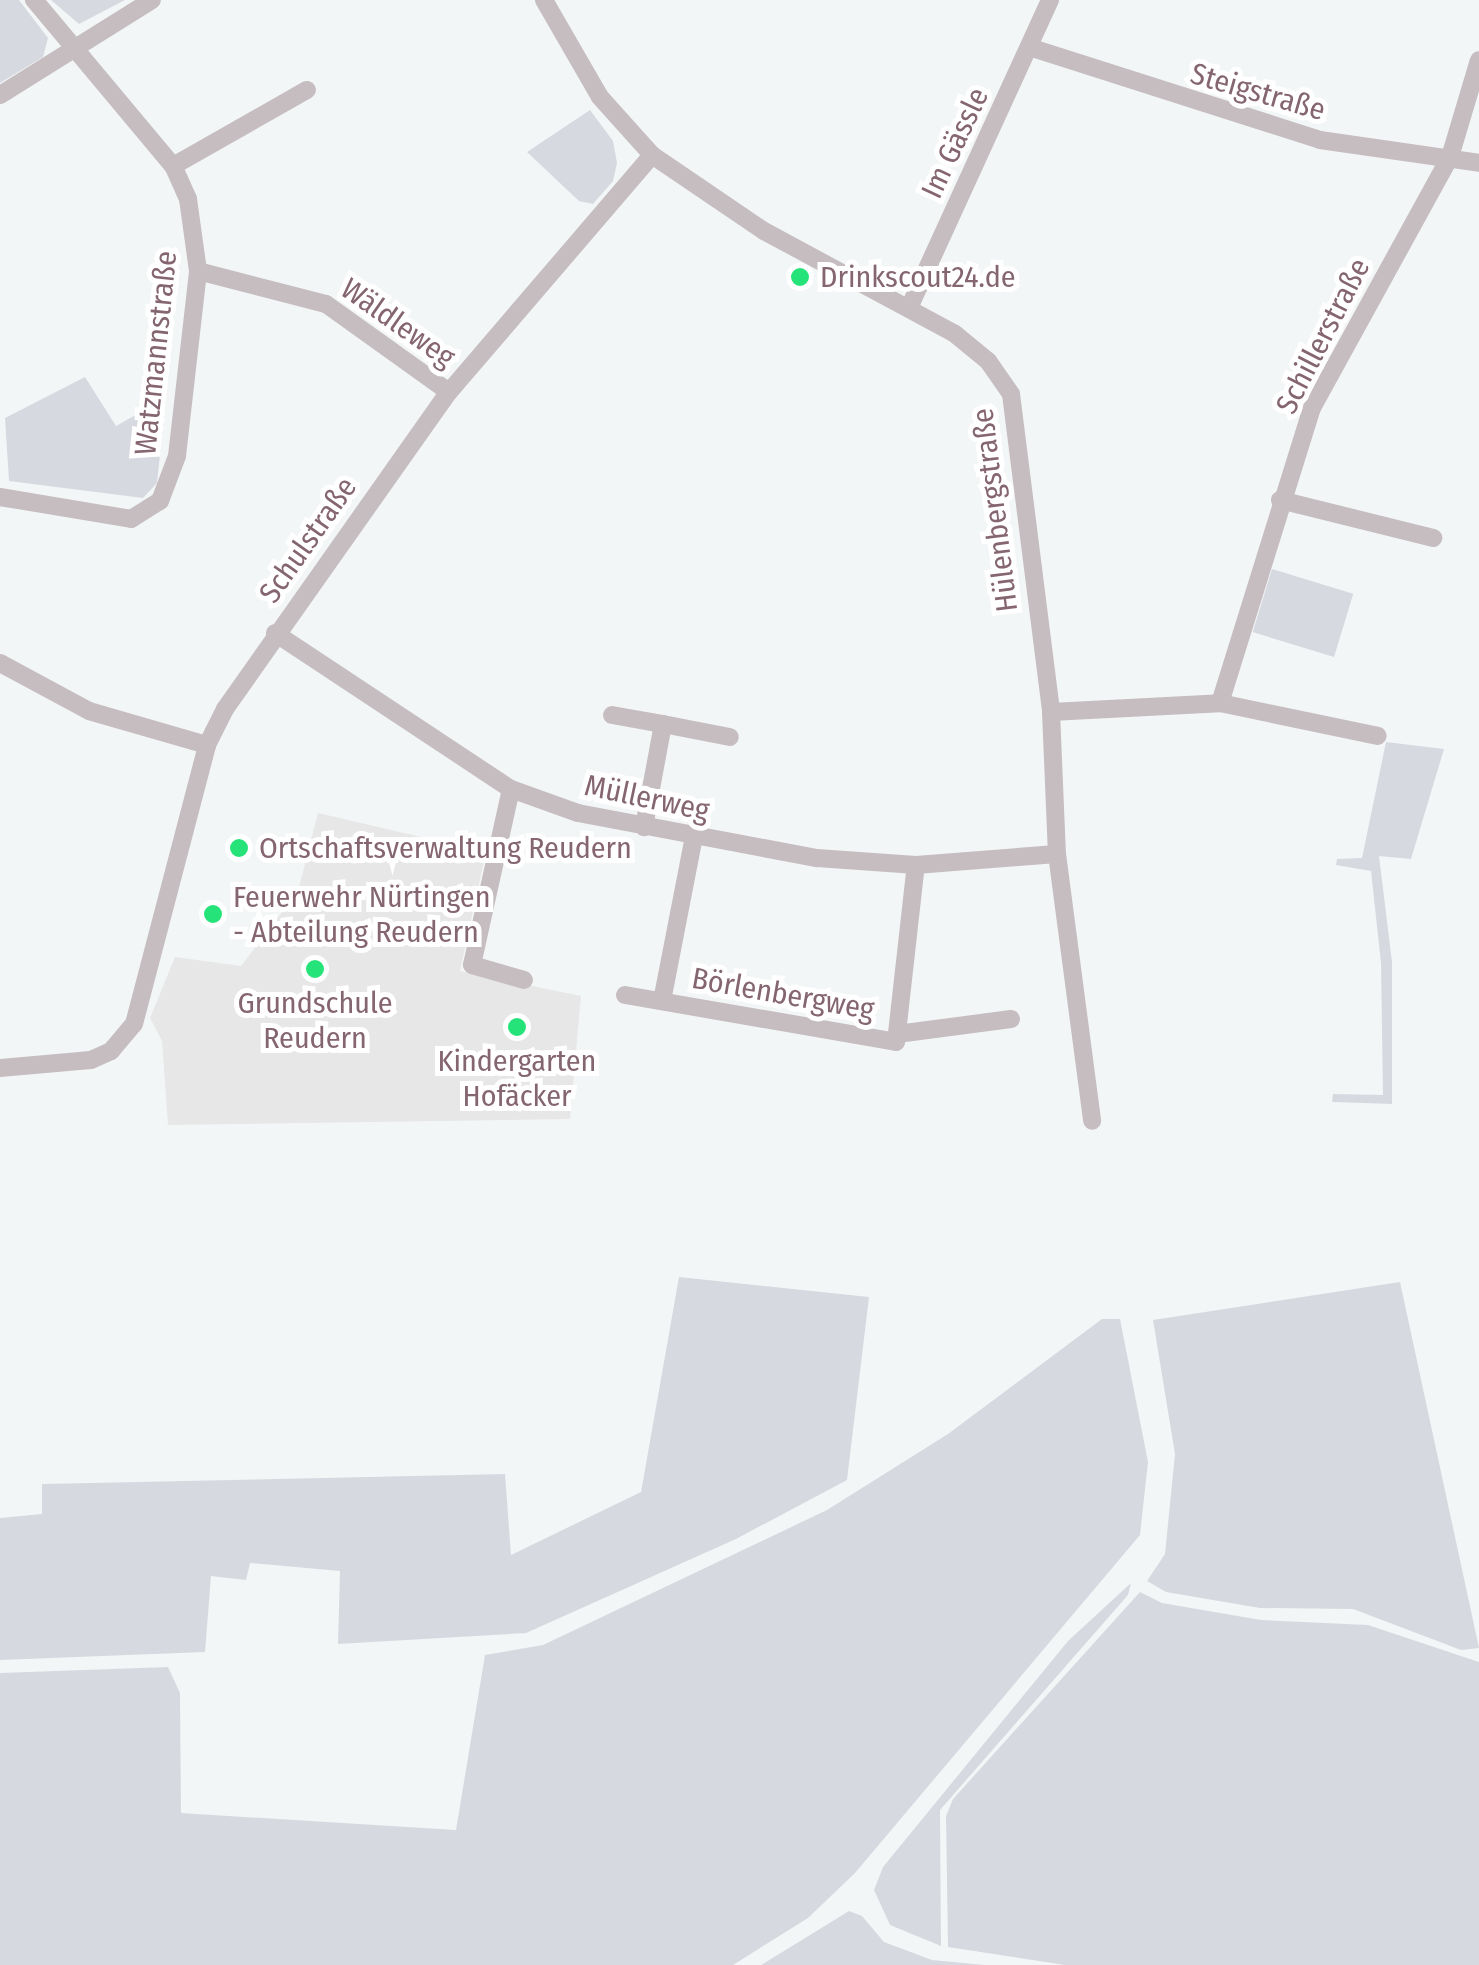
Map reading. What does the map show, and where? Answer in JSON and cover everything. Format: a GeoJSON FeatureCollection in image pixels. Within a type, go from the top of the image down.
{"type":"FeatureCollection","features":[{"type":"Feature","properties":{"kind":"street","name":"Watzmannstraße"},"geometry":{"type":"LineString","coordinates":[[0,497],[130,519],[160,502],[176,456],[198,271],[188,200],[172,166],[34,0]]}},
{"type":"Feature","properties":{"kind":"street"},"geometry":{"type":"LineString","coordinates":[[0,95],[152,0]]}},
{"type":"Feature","properties":{"kind":"street","name":"Hülenbergstraße"},"geometry":{"type":"LineString","coordinates":[[544,0],[600,97],[652,155],[764,231],[909,308],[988,361],[1011,394],[1051,712],[1056,854],[1092,1121]]}},
{"type":"Feature","properties":{"kind":"street","name":"Im Gässle"},"geometry":{"type":"LineString","coordinates":[[909,308],[1050,0]]}},
{"type":"Feature","properties":{"kind":"street","name":"Steigstraße"},"geometry":{"type":"LineString","coordinates":[[1028,47],[1320,140],[1479,163]]}},
{"type":"Feature","properties":{"kind":"street","name":"Schillerstraße"},"geometry":{"type":"LineString","coordinates":[[1220,703],[1280,500],[1312,408],[1450,157],[1479,60]]}},
{"type":"Feature","properties":{"kind":"street"},"geometry":{"type":"LineString","coordinates":[[172,166],[306,90]]}},
{"type":"Feature","properties":{"kind":"street","name":"Schulstraße"},"geometry":{"type":"LineString","coordinates":[[0,1068],[91,1060],[110,1051],[134,1024],[208,745],[275,633],[450,392],[652,155]]}},
{"type":"Feature","properties":{"kind":"street","name":"Wäldleweg"},"geometry":{"type":"LineString","coordinates":[[198,271],[326,304],[450,392]]}},
{"type":"Feature","properties":{"kind":"street"},"geometry":{"type":"LineString","coordinates":[[1280,500],[1433,538]]}},
{"type":"Feature","properties":{"kind":"street","name":"Müllerweg"},"geometry":{"type":"LineString","coordinates":[[275,633],[511,790],[644,826],[817,858],[916,865],[1056,854]]}},
{"type":"Feature","properties":{"kind":"street"},"geometry":{"type":"LineString","coordinates":[[0,663],[89,710],[208,745]]}},
{"type":"Feature","properties":{"kind":"street"},"geometry":{"type":"LineString","coordinates":[[1051,712],[1220,703],[1378,736]]}},
{"type":"Feature","properties":{"kind":"street"},"geometry":{"type":"LineString","coordinates":[[612,715],[730,737]]}},
{"type":"Feature","properties":{"kind":"street"},"geometry":{"type":"LineString","coordinates":[[644,826],[663,724]]}},
{"type":"Feature","properties":{"kind":"street"},"geometry":{"type":"LineString","coordinates":[[511,790],[472,965],[524,980]]}},
{"type":"Feature","properties":{"kind":"street","name":"Börlenbergweg"},"geometry":{"type":"LineString","coordinates":[[662,1001],[694,836]]}},
{"type":"Feature","properties":{"kind":"street","name":"Börlenbergweg"},"geometry":{"type":"LineString","coordinates":[[625,994],[896,1042],[916,865]]}},
{"type":"Feature","properties":{"kind":"street"},"geometry":{"type":"LineString","coordinates":[[898,1034],[1011,1019]]}},
{"type":"Feature","properties":{"kind":"shaded area"},"geometry":{"type":"Polygon","coordinates":[[[0,0],[19,0],[48,38],[43,57],[0,83],[0,0]]]}},
{"type":"Feature","properties":{"kind":"shaded area"},"geometry":{"type":"Polygon","coordinates":[[[51,0],[125,0],[79,24],[51,0]]]}},
{"type":"Feature","properties":{"kind":"shaded area"},"geometry":{"type":"Polygon","coordinates":[[[590,110],[613,141],[617,163],[613,181],[593,204],[579,201],[527,152],[590,110]]]}},
{"type":"Feature","properties":{"kind":"shaded area"},"geometry":{"type":"Polygon","coordinates":[[[85,377],[116,426],[166,398],[157,483],[143,498],[9,481],[5,418],[85,377]]]}},
{"type":"Feature","properties":{"kind":"shaded area"},"geometry":{"type":"Polygon","coordinates":[[[1272,569],[1353,594],[1334,657],[1253,632],[1272,569]]]}},
{"type":"Feature","properties":{"kind":"shaded area"},"geometry":{"type":"Polygon","coordinates":[[[1386,742],[1444,749],[1411,859],[1379,856],[1392,962],[1392,1104],[1332,1102],[1333,1094],[1383,1095],[1381,963],[1371,871],[1336,865],[1337,859],[1362,858],[1386,742]]]}},
{"type":"Feature","properties":{"kind":"shaded area","name":"Grundschule Reudern"},"geometry":{"type":"Polygon","coordinates":[[[318,813],[486,852],[460,971],[581,996],[570,1119],[168,1125],[162,1041],[150,1018],[175,957],[241,966],[298,891],[318,813]]]}},
{"type":"Feature","properties":{"kind":"shaded area"},"geometry":{"type":"Polygon","coordinates":[[[679,1277],[869,1297],[847,1480],[736,1539],[526,1633],[338,1644],[340,1571],[250,1563],[246,1580],[211,1576],[205,1652],[0,1660],[0,1518],[42,1514],[42,1484],[505,1474],[511,1555],[641,1492],[679,1277]]]}},
{"type":"Feature","properties":{"kind":"shaded area"},"geometry":{"type":"Polygon","coordinates":[[[1400,1282],[1479,1648],[1461,1650],[1353,1609],[1260,1608],[1166,1592],[1147,1581],[1165,1554],[1175,1454],[1153,1320],[1400,1282]]]}},
{"type":"Feature","properties":{"kind":"shaded area"},"geometry":{"type":"Polygon","coordinates":[[[1102,1319],[1120,1319],[1148,1462],[1140,1535],[855,1873],[808,1918],[733,1965],[0,1965],[0,1673],[168,1667],[180,1693],[181,1813],[456,1830],[485,1655],[543,1645],[827,1510],[948,1434],[1102,1319]]]}},
{"type":"Feature","properties":{"kind":"shaded area"},"geometry":{"type":"Polygon","coordinates":[[[1131,1583],[1128,1595],[940,1810],[941,1946],[890,1925],[874,1890],[883,1867],[1068,1641],[1131,1583]]]}},
{"type":"Feature","properties":{"kind":"shaded area"},"geometry":{"type":"Polygon","coordinates":[[[1140,1592],[1162,1603],[1261,1620],[1368,1625],[1479,1662],[1479,1965],[1065,1965],[948,1947],[946,1816],[953,1799],[1140,1592]]]}},
{"type":"Feature","properties":{"kind":"shaded area"},"geometry":{"type":"Polygon","coordinates":[[[849,1911],[862,1916],[884,1942],[932,1960],[985,1965],[761,1965],[849,1911]]]}},
{"type":"Feature","properties":{"kind":"place","name":"Drinkscout24.de"},"geometry":{"type":"Point","coordinates":[800,277]}},
{"type":"Feature","properties":{"kind":"place","name":"Ortschaftsverwaltung Reudern"},"geometry":{"type":"Point","coordinates":[239,848]}},
{"type":"Feature","properties":{"kind":"place","name":"Feuerwehr Nürtingen - Abteilung Reudern"},"geometry":{"type":"Point","coordinates":[213,914]}},
{"type":"Feature","properties":{"kind":"place","name":"Grundschule Reudern"},"geometry":{"type":"Point","coordinates":[315,969]}},
{"type":"Feature","properties":{"kind":"place","name":"Kindergarten Hofäcker"},"geometry":{"type":"Point","coordinates":[517,1027]}}]}
